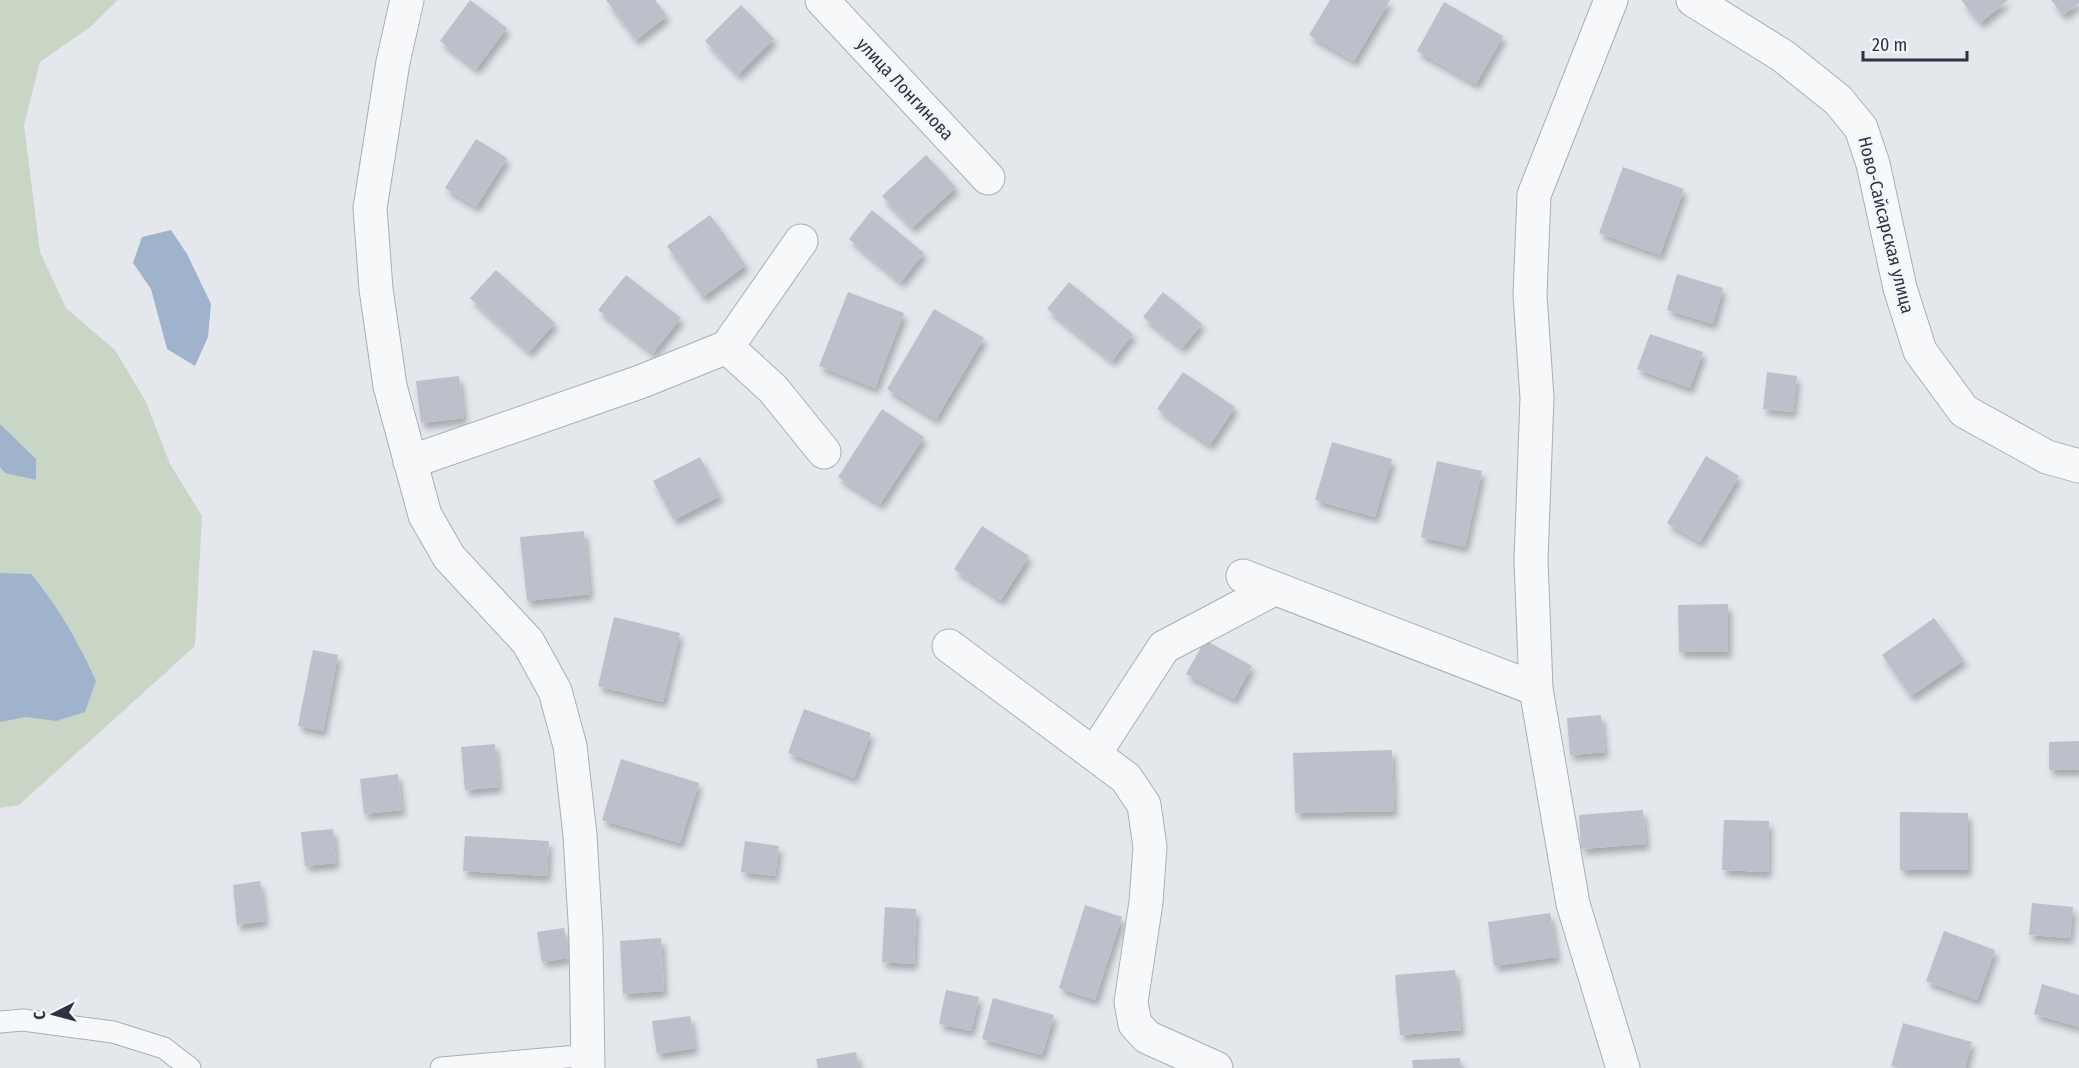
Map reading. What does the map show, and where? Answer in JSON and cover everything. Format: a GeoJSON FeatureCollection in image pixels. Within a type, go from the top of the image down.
{"type":"FeatureCollection","features":[{"type":"Feature","properties":{"kind":"street"},"geometry":{"type":"LineString","coordinates":[[407,0],[393,62],[370,208],[376,289],[390,386],[424,515],[449,557],[528,642],[555,691],[570,746],[580,835],[586,938],[589,1061]]}},
{"type":"Feature","properties":{"kind":"street","name":"улица Лонгинова"},"geometry":{"type":"LineString","coordinates":[[822,0],[988,178]]}},
{"type":"Feature","properties":{"kind":"street"},"geometry":{"type":"LineString","coordinates":[[1611,0],[1534,195],[1530,295],[1537,398],[1531,560],[1536,689],[1573,904],[1623,1068]]}},
{"type":"Feature","properties":{"kind":"street","name":"Ново-Сайсарская улица"},"geometry":{"type":"LineString","coordinates":[[1693,0],[1784,56],[1838,100],[1861,128],[1873,164],[1900,288],[1920,351],[1964,411],[2047,457],[2079,466]]}},
{"type":"Feature","properties":{"kind":"street"},"geometry":{"type":"LineString","coordinates":[[410,462],[640,382],[727,347],[801,241]]}},
{"type":"Feature","properties":{"kind":"street"},"geometry":{"type":"LineString","coordinates":[[727,347],[773,389],[824,453]]}},
{"type":"Feature","properties":{"kind":"street"},"geometry":{"type":"LineString","coordinates":[[1243,576],[1536,689]]}},
{"type":"Feature","properties":{"kind":"street"},"geometry":{"type":"LineString","coordinates":[[1095,753],[1164,647],[1275,589]]}},
{"type":"Feature","properties":{"kind":"street"},"geometry":{"type":"LineString","coordinates":[[949,646],[1126,778],[1144,805],[1150,847],[1146,902],[1131,1002],[1135,1023],[1147,1037],[1178,1062],[1216,1068]]}},
{"type":"Feature","properties":{"kind":"lane"},"geometry":{"type":"LineString","coordinates":[[0,1022],[23,1020],[113,1032],[164,1048],[190,1068]]}},
{"type":"Feature","properties":{"kind":"lane"},"geometry":{"type":"LineString","coordinates":[[441,1068],[589,1061]]}},
{"type":"Feature","properties":{"kind":"green space"},"geometry":{"type":"Polygon","coordinates":[[[0,0],[118,0],[90,27],[40,62],[24,125],[40,252],[66,308],[115,350],[146,402],[170,464],[202,516],[195,646],[19,805],[0,808],[0,0]]]}},
{"type":"Feature","properties":{"kind":"water"},"geometry":{"type":"Polygon","coordinates":[[[171,230],[187,254],[211,304],[208,337],[195,366],[167,349],[151,289],[133,263],[142,237],[171,230]]]}},
{"type":"Feature","properties":{"kind":"water"},"geometry":{"type":"Polygon","coordinates":[[[0,424],[36,459],[36,480],[5,473],[0,467],[0,424]]]}},
{"type":"Feature","properties":{"kind":"water"},"geometry":{"type":"Polygon","coordinates":[[[0,573],[31,574],[67,625],[96,681],[85,712],[56,721],[26,717],[0,722],[0,573]]]}},
{"type":"Feature","properties":{"kind":"building"},"geometry":{"type":"Polygon","coordinates":[[[470,0],[507,28],[476,69],[440,41],[470,0]]]}},
{"type":"Feature","properties":{"kind":"building"},"geometry":{"type":"Polygon","coordinates":[[[606,0],[655,0],[667,16],[636,40],[606,0]]]}},
{"type":"Feature","properties":{"kind":"building"},"geometry":{"type":"Polygon","coordinates":[[[1330,0],[1390,0],[1354,61],[1309,35],[1330,0]]]}},
{"type":"Feature","properties":{"kind":"building"},"geometry":{"type":"Polygon","coordinates":[[[1961,0],[2008,0],[1980,23],[1961,0]]]}},
{"type":"Feature","properties":{"kind":"building"},"geometry":{"type":"Polygon","coordinates":[[[2051,0],[2079,0],[2079,3],[2063,15],[2051,0]]]}},
{"type":"Feature","properties":{"kind":"building"},"geometry":{"type":"Polygon","coordinates":[[[1444,2],[1503,36],[1476,84],[1417,51],[1444,2]]]}},
{"type":"Feature","properties":{"kind":"building"},"geometry":{"type":"Polygon","coordinates":[[[741,5],[774,39],[738,75],[705,41],[741,5]]]}},
{"type":"Feature","properties":{"kind":"building"},"geometry":{"type":"Polygon","coordinates":[[[476,139],[507,158],[476,207],[445,188],[476,139]]]}},
{"type":"Feature","properties":{"kind":"building"},"geometry":{"type":"Polygon","coordinates":[[[926,155],[956,187],[912,228],[882,196],[926,155]]]}},
{"type":"Feature","properties":{"kind":"building"},"geometry":{"type":"Polygon","coordinates":[[[1623,167],[1684,189],[1660,255],[1599,233],[1623,167]]]}},
{"type":"Feature","properties":{"kind":"building"},"geometry":{"type":"Polygon","coordinates":[[[872,210],[924,253],[901,282],[849,239],[872,210]]]}},
{"type":"Feature","properties":{"kind":"building"},"geometry":{"type":"Polygon","coordinates":[[[710,215],[746,265],[703,297],[667,246],[710,215]]]}},
{"type":"Feature","properties":{"kind":"building"},"geometry":{"type":"Polygon","coordinates":[[[496,270],[555,323],[529,352],[470,298],[496,270]]]}},
{"type":"Feature","properties":{"kind":"building"},"geometry":{"type":"Polygon","coordinates":[[[1677,274],[1723,288],[1713,324],[1667,310],[1677,274]]]}},
{"type":"Feature","properties":{"kind":"building"},"geometry":{"type":"Polygon","coordinates":[[[626,275],[681,318],[653,353],[598,310],[626,275]]]}},
{"type":"Feature","properties":{"kind":"building"},"geometry":{"type":"Polygon","coordinates":[[[1069,282],[1133,334],[1112,361],[1047,309],[1069,282]]]}},
{"type":"Feature","properties":{"kind":"building"},"geometry":{"type":"Polygon","coordinates":[[[848,292],[904,313],[875,388],[819,366],[848,292]]]}},
{"type":"Feature","properties":{"kind":"building"},"geometry":{"type":"Polygon","coordinates":[[[1163,292],[1202,324],[1182,348],[1143,317],[1163,292]]]}},
{"type":"Feature","properties":{"kind":"building"},"geometry":{"type":"Polygon","coordinates":[[[934,309],[984,338],[936,419],[887,389],[934,309]]]}},
{"type":"Feature","properties":{"kind":"building"},"geometry":{"type":"Polygon","coordinates":[[[1650,334],[1703,352],[1690,388],[1637,369],[1650,334]]]}},
{"type":"Feature","properties":{"kind":"building"},"geometry":{"type":"Polygon","coordinates":[[[1183,372],[1235,407],[1210,445],[1157,409],[1183,372]]]}},
{"type":"Feature","properties":{"kind":"building"},"geometry":{"type":"Polygon","coordinates":[[[1767,372],[1797,376],[1793,412],[1763,409],[1767,372]]]}},
{"type":"Feature","properties":{"kind":"building"},"geometry":{"type":"Polygon","coordinates":[[[459,376],[464,418],[421,423],[416,381],[459,376]]]}},
{"type":"Feature","properties":{"kind":"building"},"geometry":{"type":"Polygon","coordinates":[[[882,409],[924,437],[880,504],[838,477],[882,409]]]}},
{"type":"Feature","properties":{"kind":"building"},"geometry":{"type":"Polygon","coordinates":[[[1332,442],[1392,459],[1375,517],[1315,500],[1332,442]]]}},
{"type":"Feature","properties":{"kind":"building"},"geometry":{"type":"Polygon","coordinates":[[[1706,456],[1739,476],[1700,542],[1667,523],[1706,456]]]}},
{"type":"Feature","properties":{"kind":"building"},"geometry":{"type":"Polygon","coordinates":[[[700,457],[720,496],[674,520],[653,481],[700,457]]]}},
{"type":"Feature","properties":{"kind":"building"},"geometry":{"type":"Polygon","coordinates":[[[1437,461],[1482,471],[1465,547],[1421,537],[1437,461]]]}},
{"type":"Feature","properties":{"kind":"building"},"geometry":{"type":"Polygon","coordinates":[[[982,526],[1029,556],[1001,600],[954,569],[982,526]]]}},
{"type":"Feature","properties":{"kind":"building"},"geometry":{"type":"Polygon","coordinates":[[[584,531],[590,594],[527,601],[520,537],[584,531]]]}},
{"type":"Feature","properties":{"kind":"building"},"geometry":{"type":"Polygon","coordinates":[[[1728,604],[1728,652],[1679,652],[1678,605],[1728,604]]]}},
{"type":"Feature","properties":{"kind":"building"},"geometry":{"type":"Polygon","coordinates":[[[614,617],[680,633],[663,702],[598,686],[614,617]]]}},
{"type":"Feature","properties":{"kind":"building"},"geometry":{"type":"Polygon","coordinates":[[[1934,618],[1964,660],[1911,696],[1882,655],[1934,618]]]}},
{"type":"Feature","properties":{"kind":"building"},"geometry":{"type":"Polygon","coordinates":[[[1205,640],[1252,666],[1234,699],[1186,674],[1205,640]]]}},
{"type":"Feature","properties":{"kind":"building"},"geometry":{"type":"Polygon","coordinates":[[[313,650],[338,655],[323,731],[298,726],[313,650]]]}},
{"type":"Feature","properties":{"kind":"building"},"geometry":{"type":"Polygon","coordinates":[[[804,709],[871,733],[854,778],[788,753],[804,709]]]}},
{"type":"Feature","properties":{"kind":"building"},"geometry":{"type":"Polygon","coordinates":[[[1601,715],[1605,752],[1570,755],[1567,718],[1601,715]]]}},
{"type":"Feature","properties":{"kind":"building"},"geometry":{"type":"Polygon","coordinates":[[[2079,741],[2079,770],[2049,770],[2049,742],[2079,741]]]}},
{"type":"Feature","properties":{"kind":"building"},"geometry":{"type":"Polygon","coordinates":[[[495,744],[499,787],[465,790],[461,747],[495,744]]]}},
{"type":"Feature","properties":{"kind":"building"},"geometry":{"type":"Polygon","coordinates":[[[1392,750],[1394,811],[1295,813],[1293,753],[1392,750]]]}},
{"type":"Feature","properties":{"kind":"building"},"geometry":{"type":"Polygon","coordinates":[[[621,759],[699,783],[680,843],[602,820],[621,759]]]}},
{"type":"Feature","properties":{"kind":"building"},"geometry":{"type":"Polygon","coordinates":[[[398,774],[402,810],[364,814],[360,779],[398,774]]]}},
{"type":"Feature","properties":{"kind":"building"},"geometry":{"type":"Polygon","coordinates":[[[1643,810],[1646,844],[1581,849],[1579,815],[1643,810]]]}},
{"type":"Feature","properties":{"kind":"building"},"geometry":{"type":"Polygon","coordinates":[[[1900,812],[1968,813],[1968,870],[1900,870],[1900,812]]]}},
{"type":"Feature","properties":{"kind":"building"},"geometry":{"type":"Polygon","coordinates":[[[1724,820],[1769,821],[1768,872],[1722,870],[1724,820]]]}},
{"type":"Feature","properties":{"kind":"building"},"geometry":{"type":"Polygon","coordinates":[[[333,829],[336,863],[305,866],[301,832],[333,829]]]}},
{"type":"Feature","properties":{"kind":"building"},"geometry":{"type":"Polygon","coordinates":[[[465,836],[549,841],[547,876],[463,871],[465,836]]]}},
{"type":"Feature","properties":{"kind":"building"},"geometry":{"type":"Polygon","coordinates":[[[745,841],[779,846],[775,876],[741,872],[745,841]]]}},
{"type":"Feature","properties":{"kind":"building"},"geometry":{"type":"Polygon","coordinates":[[[260,881],[265,921],[237,925],[233,885],[260,881]]]}},
{"type":"Feature","properties":{"kind":"building"},"geometry":{"type":"Polygon","coordinates":[[[2032,903],[2073,907],[2070,938],[2029,935],[2032,903]]]}},
{"type":"Feature","properties":{"kind":"building"},"geometry":{"type":"Polygon","coordinates":[[[1085,905],[1122,917],[1095,1000],[1059,988],[1085,905]]]}},
{"type":"Feature","properties":{"kind":"building"},"geometry":{"type":"Polygon","coordinates":[[[885,907],[916,909],[914,964],[882,962],[885,907]]]}},
{"type":"Feature","properties":{"kind":"building"},"geometry":{"type":"Polygon","coordinates":[[[1550,913],[1557,957],[1494,966],[1488,922],[1550,913]]]}},
{"type":"Feature","properties":{"kind":"building"},"geometry":{"type":"Polygon","coordinates":[[[564,928],[569,958],[542,962],[537,932],[564,928]]]}},
{"type":"Feature","properties":{"kind":"building"},"geometry":{"type":"Polygon","coordinates":[[[1944,931],[1995,950],[1977,1000],[1926,981],[1944,931]]]}},
{"type":"Feature","properties":{"kind":"building"},"geometry":{"type":"Polygon","coordinates":[[[661,938],[664,991],[623,994],[620,941],[661,938]]]}},
{"type":"Feature","properties":{"kind":"building"},"geometry":{"type":"Polygon","coordinates":[[[1455,970],[1461,1030],[1400,1035],[1395,975],[1455,970]]]}},
{"type":"Feature","properties":{"kind":"building"},"geometry":{"type":"Polygon","coordinates":[[[2042,984],[2079,995],[2079,1027],[2034,1014],[2042,984]]]}},
{"type":"Feature","properties":{"kind":"building"},"geometry":{"type":"Polygon","coordinates":[[[946,990],[979,997],[971,1031],[939,1024],[946,990]]]}},
{"type":"Feature","properties":{"kind":"building"},"geometry":{"type":"Polygon","coordinates":[[[993,998],[1054,1015],[1042,1055],[982,1039],[993,998]]]}},
{"type":"Feature","properties":{"kind":"building"},"geometry":{"type":"Polygon","coordinates":[[[690,1016],[695,1048],[657,1054],[652,1021],[690,1016]]]}},
{"type":"Feature","properties":{"kind":"building"},"geometry":{"type":"Polygon","coordinates":[[[1903,1023],[1972,1042],[1965,1068],[1891,1066],[1903,1023]]]}},
{"type":"Feature","properties":{"kind":"building"},"geometry":{"type":"Polygon","coordinates":[[[856,1052],[859,1068],[818,1068],[816,1059],[856,1052]]]}},
{"type":"Feature","properties":{"kind":"building"},"geometry":{"type":"Polygon","coordinates":[[[1460,1058],[1461,1068],[1413,1068],[1412,1060],[1460,1058]]]}}]}
